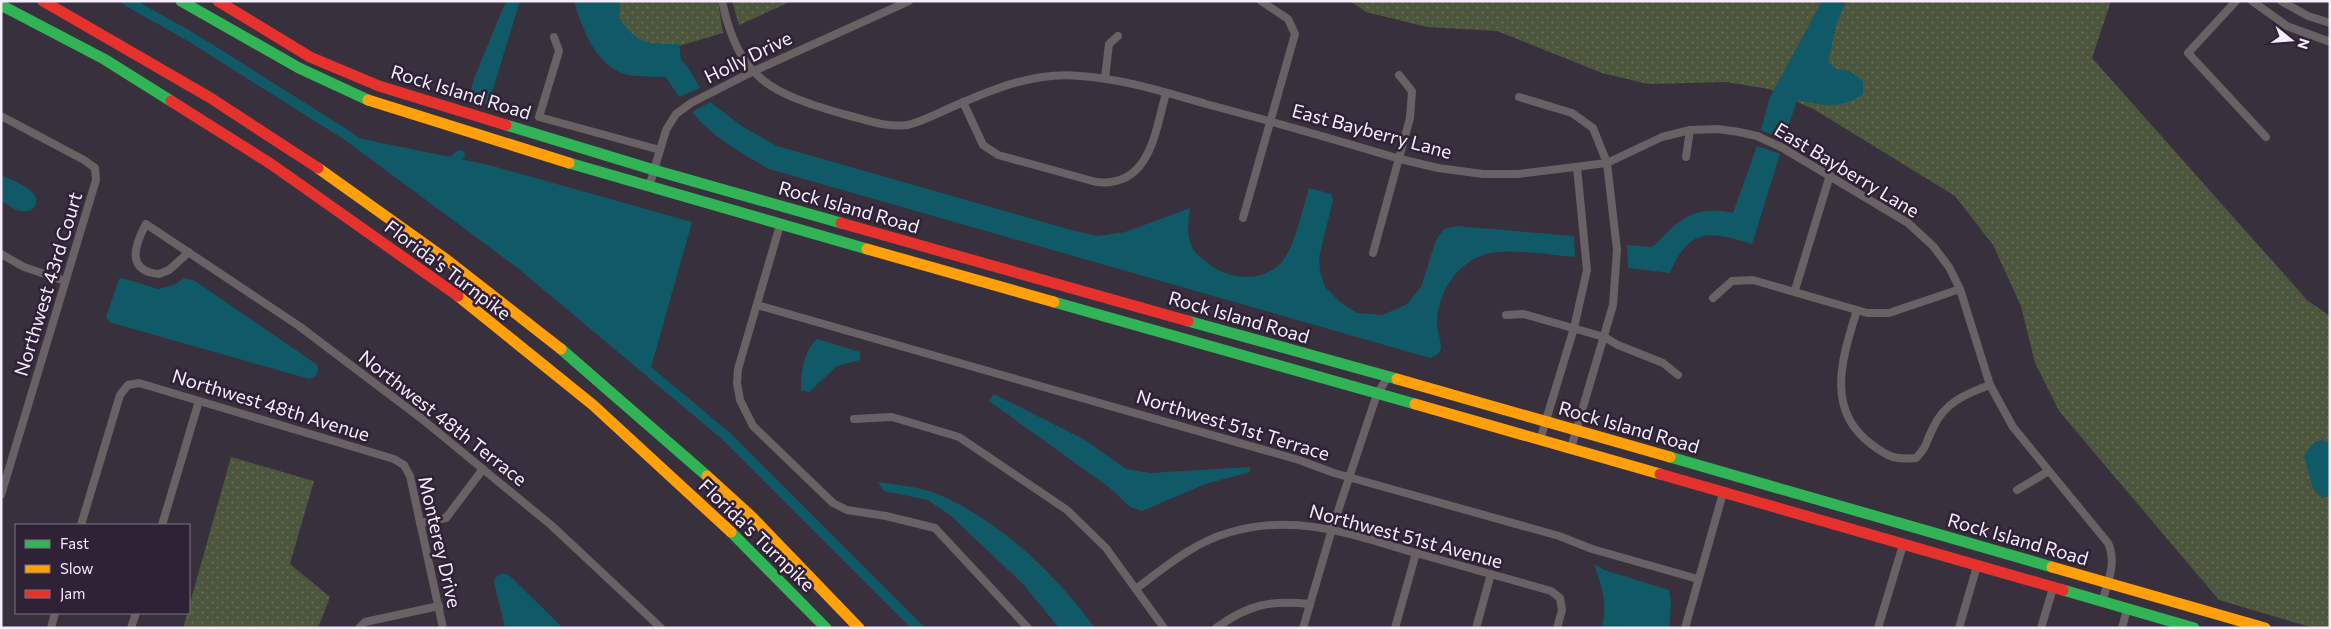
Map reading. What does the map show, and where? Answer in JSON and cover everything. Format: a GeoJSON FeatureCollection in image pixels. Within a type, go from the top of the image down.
{"type":"FeatureCollection","features":[{"type":"Feature","properties":{"kind":"main road","name":"Florida's Turnpike"},"geometry":{"type":"LineString","coordinates":[[43,1],[116,41],[283,143],[463,271],[612,390],[761,525],[859,628]]}},
{"type":"Feature","properties":{"kind":"main road","name":"Rock Island Road"},"geometry":{"type":"LineString","coordinates":[[218,1],[310,57],[379,86],[654,170],[1546,421],[2265,628]]}},
{"type":"Feature","properties":{"kind":"main road","name":"Rock Island Road"},"geometry":{"type":"LineString","coordinates":[[183,2],[261,49],[318,79],[374,103],[649,187],[1571,448],[2194,628]]}},
{"type":"Feature","properties":{"kind":"main road","name":"Florida's Turnpike"},"geometry":{"type":"LineString","coordinates":[[1,5],[104,59],[271,164],[450,290],[593,405],[750,549],[826,628]]}},
{"type":"Feature","properties":{"kind":"main road"},"geometry":{"type":"LineString","coordinates":[[318,79],[325,64]]}},
{"type":"Feature","properties":{"kind":"street"},"geometry":{"type":"LineString","coordinates":[[722,1],[727,23],[743,60],[752,72]]}},
{"type":"Feature","properties":{"kind":"street","name":"Holly Drive"},"geometry":{"type":"LineString","coordinates":[[649,187],[666,130],[676,114],[691,103],[752,72],[909,1]]}},
{"type":"Feature","properties":{"kind":"street"},"geometry":{"type":"LineString","coordinates":[[1243,218],[1295,34],[1288,19],[1261,1]]}},
{"type":"Feature","properties":{"kind":"street"},"geometry":{"type":"LineString","coordinates":[[2236,1],[2188,53],[2266,137]]}},
{"type":"Feature","properties":{"kind":"street"},"geometry":{"type":"LineString","coordinates":[[2252,1],[2287,26],[2330,42]]}},
{"type":"Feature","properties":{"kind":"street"},"geometry":{"type":"LineString","coordinates":[[2281,1],[2308,16],[2330,23]]}},
{"type":"Feature","properties":{"kind":"street"},"geometry":{"type":"LineString","coordinates":[[1105,78],[1109,44],[1118,36]]}},
{"type":"Feature","properties":{"kind":"street"},"geometry":{"type":"LineString","coordinates":[[554,37],[559,51],[539,117],[660,150]]}},
{"type":"Feature","properties":{"kind":"street","name":"East Bayberry Lane"},"geometry":{"type":"LineString","coordinates":[[752,72],[771,86],[798,100],[882,124],[907,125],[1006,84],[1051,76],[1077,75],[1105,78],[1271,121],[1400,159],[1438,168],[1483,174],[1518,174],[1607,163],[1662,136],[1690,130],[1718,129],[1757,136],[1781,146],[1908,223],[1933,246],[1948,267],[1960,289],[1990,385],[2013,427],[2047,472],[2108,543],[2113,553],[2108,583],[2102,602]]}},
{"type":"Feature","properties":{"kind":"street"},"geometry":{"type":"LineString","coordinates":[[1373,253],[1410,118],[1412,91],[1399,75]]}},
{"type":"Feature","properties":{"kind":"street"},"geometry":{"type":"LineString","coordinates":[[963,102],[983,146],[998,155],[1108,184],[1124,180],[1139,168],[1149,152],[1166,93]]}},
{"type":"Feature","properties":{"kind":"street"},"geometry":{"type":"LineString","coordinates":[[1519,98],[1572,113],[1593,128],[1607,163],[1617,250],[1613,305],[1571,448]]}},
{"type":"Feature","properties":{"kind":"street","name":"Northwest 43rd Court"},"geometry":{"type":"LineString","coordinates":[[1,116],[84,160],[95,168],[96,180],[5,468],[1,495]]}},
{"type":"Feature","properties":{"kind":"street"},"geometry":{"type":"LineString","coordinates":[[1686,157],[1690,130]]}},
{"type":"Feature","properties":{"kind":"street"},"geometry":{"type":"LineString","coordinates":[[1540,440],[1574,328],[1587,270],[1577,166]]}},
{"type":"Feature","properties":{"kind":"street"},"geometry":{"type":"LineString","coordinates":[[1795,290],[1830,175]]}},
{"type":"Feature","properties":{"kind":"street","name":"Northwest 48th Terrace"},"geometry":{"type":"LineString","coordinates":[[189,252],[169,270],[159,274],[142,268],[138,263],[135,249],[136,241],[146,224],[189,252],[299,326],[422,419],[551,525],[661,628]]}},
{"type":"Feature","properties":{"kind":"street"},"geometry":{"type":"LineString","coordinates":[[780,224],[739,362],[737,383],[740,400],[753,426],[833,503],[847,510],[886,516],[935,528],[1028,628]]}},
{"type":"Feature","properties":{"kind":"street"},"geometry":{"type":"LineString","coordinates":[[1,254],[24,267],[65,281]]}},
{"type":"Feature","properties":{"kind":"street"},"geometry":{"type":"LineString","coordinates":[[1713,298],[1732,281],[1754,280],[1795,290],[1867,313],[1889,313],[1960,289]]}},
{"type":"Feature","properties":{"kind":"street","name":"Northwest 51st Terrace"},"geometry":{"type":"LineString","coordinates":[[757,305],[1299,460],[1558,536],[1592,549],[1698,579]]}},
{"type":"Feature","properties":{"kind":"street"},"geometry":{"type":"LineString","coordinates":[[1857,310],[1842,359],[1840,389],[1844,408],[1852,424],[1864,439],[1885,455],[1900,460],[1916,458],[1927,447],[1932,430],[1941,411],[1962,395],[1990,385]]}},
{"type":"Feature","properties":{"kind":"street"},"geometry":{"type":"LineString","coordinates":[[1506,315],[1524,314],[1604,337],[1618,345],[1663,363],[1678,375]]}},
{"type":"Feature","properties":{"kind":"street"},"geometry":{"type":"LineString","coordinates":[[1303,628],[1332,529],[1377,394],[1388,377]]}},
{"type":"Feature","properties":{"kind":"street","name":"Northwest 48th Avenue"},"geometry":{"type":"LineString","coordinates":[[81,524],[120,395],[128,385],[139,383],[394,459],[404,465]]}},
{"type":"Feature","properties":{"kind":"street"},"geometry":{"type":"LineString","coordinates":[[162,524],[199,401]]}},
{"type":"Feature","properties":{"kind":"street"},"geometry":{"type":"LineString","coordinates":[[854,418],[892,417],[959,437],[1066,510],[1106,548],[1137,588],[1164,628]]}},
{"type":"Feature","properties":{"kind":"street","name":"Monterey Drive"},"geometry":{"type":"LineString","coordinates":[[404,465],[410,476],[444,628]]}},
{"type":"Feature","properties":{"kind":"street"},"geometry":{"type":"LineString","coordinates":[[420,522],[446,518],[483,470]]}},
{"type":"Feature","properties":{"kind":"street"},"geometry":{"type":"LineString","coordinates":[[2018,490],[2047,472]]}},
{"type":"Feature","properties":{"kind":"street"},"geometry":{"type":"LineString","coordinates":[[1685,628],[1723,493]]}},
{"type":"Feature","properties":{"kind":"street","name":"Northwest 51st Avenue"},"geometry":{"type":"LineString","coordinates":[[1137,588],[1194,548],[1229,532],[1258,525],[1292,523],[1332,529],[1551,591],[1560,598],[1562,610],[1557,628]]}},
{"type":"Feature","properties":{"kind":"street"},"geometry":{"type":"LineString","coordinates":[[1878,628],[1903,545]]}},
{"type":"Feature","properties":{"kind":"street"},"geometry":{"type":"LineString","coordinates":[[1395,628],[1416,553]]}},
{"type":"Feature","properties":{"kind":"street"},"geometry":{"type":"LineString","coordinates":[[1959,628],[1977,566]]}},
{"type":"Feature","properties":{"kind":"street"},"geometry":{"type":"LineString","coordinates":[[1476,628],[1491,574]]}},
{"type":"Feature","properties":{"kind":"street"},"geometry":{"type":"LineString","coordinates":[[2041,628],[2054,588]]}},
{"type":"Feature","properties":{"kind":"street"},"geometry":{"type":"LineString","coordinates":[[1216,628],[1232,616],[1252,608],[1282,601],[1310,604]]}},
{"type":"Feature","properties":{"kind":"street"},"geometry":{"type":"LineString","coordinates":[[359,628],[365,622],[439,606]]}},
{"type":"Feature","properties":{"kind":"street"},"geometry":{"type":"LineString","coordinates":[[2122,628],[2127,609]]}},
{"type":"Feature","properties":{"kind":"street"},"geometry":{"type":"LineString","coordinates":[[51,628],[55,614]]}},
{"type":"Feature","properties":{"kind":"street"},"geometry":{"type":"LineString","coordinates":[[132,628],[136,614]]}},
{"type":"Feature","properties":{"kind":"green space"},"geometry":{"type":"Polygon","coordinates":[[[587,1],[718,1],[723,33],[638,58],[587,1]]]}},
{"type":"Feature","properties":{"kind":"green space"},"geometry":{"type":"Polygon","coordinates":[[[732,1],[792,1],[739,25],[732,1]]]}},
{"type":"Feature","properties":{"kind":"green space"},"geometry":{"type":"Polygon","coordinates":[[[1350,1],[2111,1],[2092,58],[2307,300],[2330,316],[2330,628],[2313,628],[2219,600],[2059,411],[2035,363],[2021,306],[1993,245],[1955,196],[1815,110],[1769,89],[1726,82],[1648,84],[1602,73],[1497,31],[1427,27],[1366,12],[1350,1]]]}},
{"type":"Feature","properties":{"kind":"green space"},"geometry":{"type":"Polygon","coordinates":[[[231,457],[314,481],[290,564],[330,597],[318,628],[183,628],[187,614],[190,614],[190,603],[231,457]]]}},
{"type":"Feature","properties":{"kind":"water"},"geometry":{"type":"Polygon","coordinates":[[[506,1],[520,1],[488,105],[468,99],[475,76],[506,1]]]}},
{"type":"Feature","properties":{"kind":"water"},"geometry":{"type":"Polygon","coordinates":[[[574,1],[620,1],[619,18],[638,38],[651,43],[679,44],[681,60],[687,66],[700,88],[679,97],[666,77],[629,75],[619,72],[610,66],[595,51],[574,1]]]}},
{"type":"Feature","properties":{"kind":"water"},"geometry":{"type":"Polygon","coordinates":[[[1822,1],[1846,1],[1837,22],[1828,62],[1836,69],[1850,71],[1863,81],[1863,94],[1847,102],[1831,105],[1797,100],[1784,140],[1761,130],[1770,97],[1822,1]]]}},
{"type":"Feature","properties":{"kind":"water"},"geometry":{"type":"Polygon","coordinates":[[[710,102],[743,127],[777,146],[1071,230],[1098,236],[1125,232],[1190,208],[1188,234],[1194,250],[1212,266],[1230,275],[1250,277],[1269,272],[1278,266],[1284,259],[1293,240],[1309,188],[1331,194],[1333,200],[1319,257],[1320,271],[1325,287],[1341,303],[1357,313],[1382,315],[1406,305],[1421,287],[1436,240],[1444,229],[1457,226],[1574,236],[1575,257],[1529,252],[1504,252],[1483,255],[1473,259],[1456,274],[1444,293],[1440,304],[1437,325],[1441,348],[1435,356],[1430,358],[769,169],[718,137],[692,112],[710,102]]]}},
{"type":"Feature","properties":{"kind":"water"},"geometry":{"type":"Polygon","coordinates":[[[348,136],[489,165],[692,222],[650,371],[518,262],[348,136]]]}},
{"type":"Feature","properties":{"kind":"water"},"geometry":{"type":"Polygon","coordinates":[[[1757,146],[1780,154],[1752,244],[1713,235],[1702,236],[1693,240],[1685,247],[1670,273],[1628,268],[1627,245],[1651,247],[1680,221],[1699,212],[1720,211],[1733,213],[1757,146]]]}},
{"type":"Feature","properties":{"kind":"water"},"geometry":{"type":"Polygon","coordinates":[[[1,175],[21,184],[32,192],[36,199],[33,209],[20,211],[1,201],[1,175]]]}},
{"type":"Feature","properties":{"kind":"water"},"geometry":{"type":"Polygon","coordinates":[[[122,278],[158,289],[174,285],[184,278],[195,281],[316,364],[318,367],[317,375],[310,379],[306,378],[109,322],[106,317],[119,279],[122,278]]]}},
{"type":"Feature","properties":{"kind":"water"},"geometry":{"type":"Polygon","coordinates":[[[817,339],[860,352],[860,360],[837,366],[809,392],[801,390],[803,369],[806,355],[817,339]]]}},
{"type":"Feature","properties":{"kind":"water"},"geometry":{"type":"Polygon","coordinates":[[[994,394],[1085,440],[1126,469],[1150,473],[1250,467],[1250,472],[1205,484],[1142,511],[1130,507],[1110,488],[989,401],[994,394]]]}},
{"type":"Feature","properties":{"kind":"water"},"geometry":{"type":"Polygon","coordinates":[[[2322,440],[2330,443],[2330,496],[2323,498],[2313,489],[2304,456],[2313,443],[2322,440]]]}},
{"type":"Feature","properties":{"kind":"water"},"geometry":{"type":"Polygon","coordinates":[[[878,482],[927,490],[942,496],[987,521],[1027,552],[1063,588],[1095,628],[1059,628],[1023,584],[951,516],[928,500],[884,491],[878,482]]]}},
{"type":"Feature","properties":{"kind":"water"},"geometry":{"type":"Polygon","coordinates":[[[1594,564],[1604,570],[1669,590],[1671,603],[1669,628],[1602,628],[1604,603],[1602,588],[1594,564]]]}},
{"type":"Feature","properties":{"kind":"water"},"geometry":{"type":"Polygon","coordinates":[[[502,573],[510,576],[563,628],[505,628],[494,582],[495,578],[502,573]]]}},
{"type":"Feature","properties":{"kind":"waterway"},"geometry":{"type":"LineString","coordinates":[[127,1],[191,37],[348,136],[518,262],[726,436],[918,628]]}},
{"type":"Feature","properties":{"kind":"waterway"},"geometry":{"type":"LineString","coordinates":[[444,161],[452,162],[460,155]]}},
{"type":"Feature","properties":{"kind":"traffic: fast"},"geometry":{"type":"LineString","coordinates":[[181,1],[299,68],[368,100]]}},
{"type":"Feature","properties":{"kind":"traffic: fast"},"geometry":{"type":"LineString","coordinates":[[1,5],[104,59],[171,101]]}},
{"type":"Feature","properties":{"kind":"traffic: fast"},"geometry":{"type":"LineString","coordinates":[[506,125],[654,170],[841,223]]}},
{"type":"Feature","properties":{"kind":"traffic: fast"},"geometry":{"type":"LineString","coordinates":[[569,163],[867,249]]}},
{"type":"Feature","properties":{"kind":"traffic: fast"},"geometry":{"type":"LineString","coordinates":[[1054,302],[1415,404]]}},
{"type":"Feature","properties":{"kind":"traffic: fast"},"geometry":{"type":"LineString","coordinates":[[1188,321],[1397,379]]}},
{"type":"Feature","properties":{"kind":"traffic: fast"},"geometry":{"type":"LineString","coordinates":[[561,349],[707,476]]}},
{"type":"Feature","properties":{"kind":"traffic: fast"},"geometry":{"type":"LineString","coordinates":[[1670,457],[2052,567]]}},
{"type":"Feature","properties":{"kind":"traffic: fast"},"geometry":{"type":"LineString","coordinates":[[731,532],[826,628]]}},
{"type":"Feature","properties":{"kind":"traffic: fast"},"geometry":{"type":"LineString","coordinates":[[2063,590],[2194,628]]}},
{"type":"Feature","properties":{"kind":"traffic: slow"},"geometry":{"type":"LineString","coordinates":[[368,100],[569,163]]}},
{"type":"Feature","properties":{"kind":"traffic: slow"},"geometry":{"type":"LineString","coordinates":[[318,168],[447,260],[561,349]]}},
{"type":"Feature","properties":{"kind":"traffic: slow"},"geometry":{"type":"LineString","coordinates":[[867,249],[1054,302]]}},
{"type":"Feature","properties":{"kind":"traffic: slow"},"geometry":{"type":"LineString","coordinates":[[458,296],[593,405],[731,532]]}},
{"type":"Feature","properties":{"kind":"traffic: slow"},"geometry":{"type":"LineString","coordinates":[[1397,379],[1670,457]]}},
{"type":"Feature","properties":{"kind":"traffic: slow"},"geometry":{"type":"LineString","coordinates":[[1415,404],[1660,474]]}},
{"type":"Feature","properties":{"kind":"traffic: slow"},"geometry":{"type":"LineString","coordinates":[[707,476],[751,516],[859,628]]}},
{"type":"Feature","properties":{"kind":"traffic: slow"},"geometry":{"type":"LineString","coordinates":[[2052,567],[2265,628]]}},
{"type":"Feature","properties":{"kind":"traffic: jam"},"geometry":{"type":"LineString","coordinates":[[43,1],[209,97],[318,168]]}},
{"type":"Feature","properties":{"kind":"traffic: jam"},"geometry":{"type":"LineString","coordinates":[[218,1],[310,57],[379,86],[506,125]]}},
{"type":"Feature","properties":{"kind":"traffic: jam"},"geometry":{"type":"LineString","coordinates":[[171,101],[271,164],[458,296]]}},
{"type":"Feature","properties":{"kind":"traffic: jam"},"geometry":{"type":"LineString","coordinates":[[841,223],[1188,321]]}},
{"type":"Feature","properties":{"kind":"traffic: jam"},"geometry":{"type":"LineString","coordinates":[[1660,474],[2063,590]]}}]}
